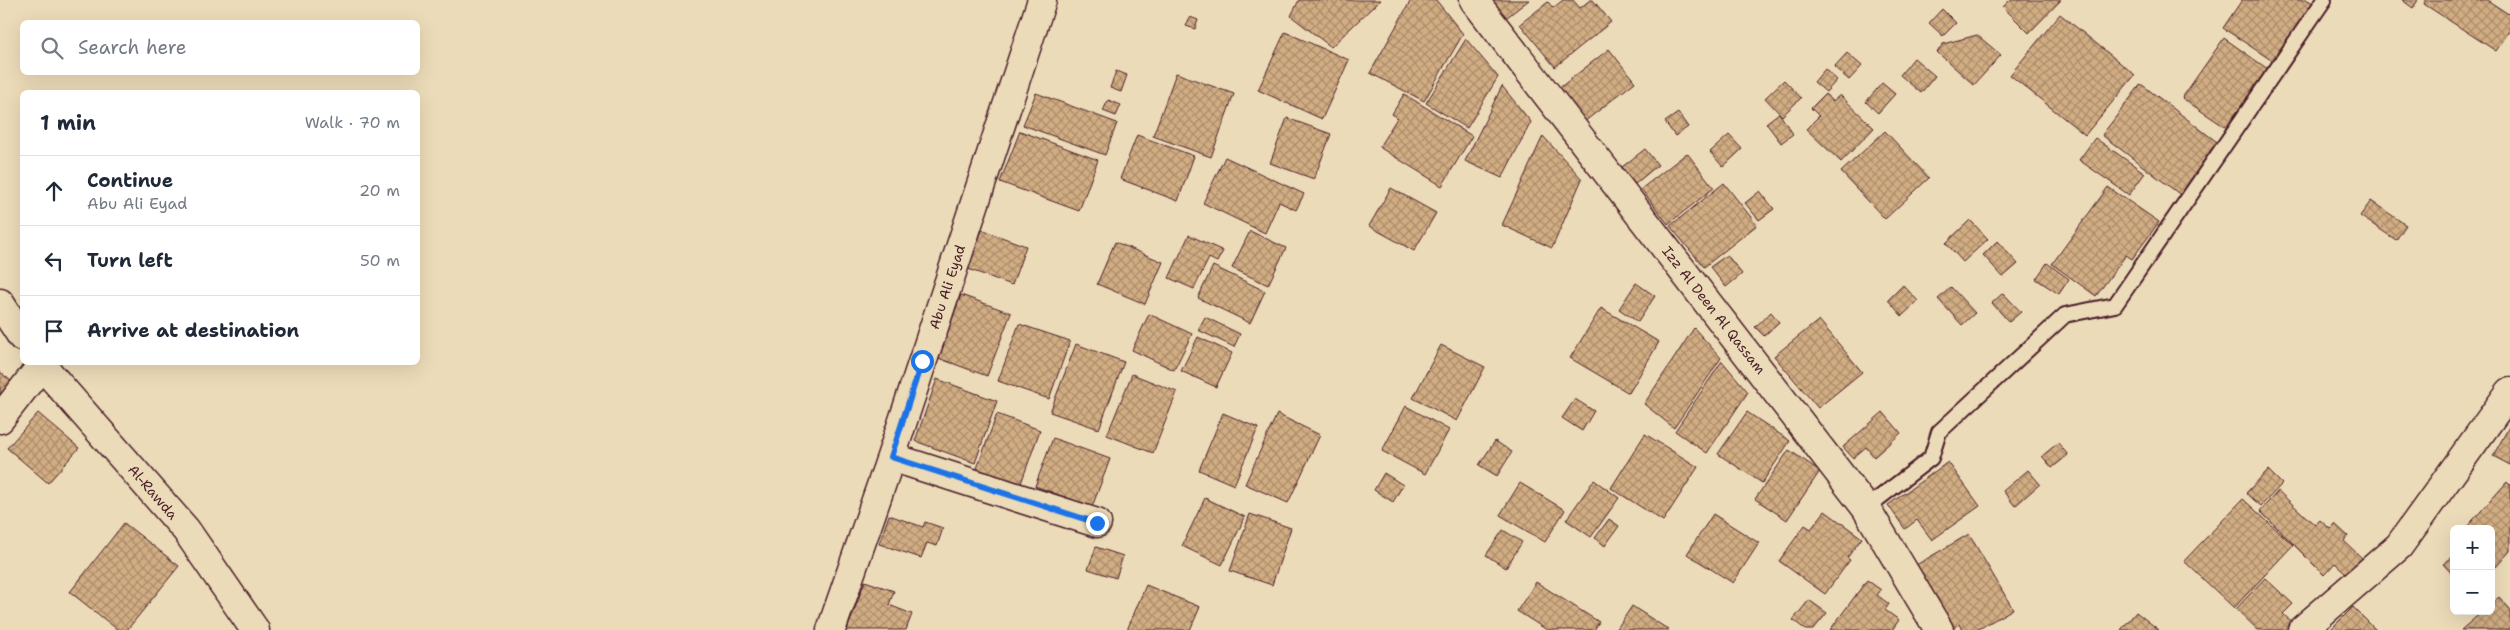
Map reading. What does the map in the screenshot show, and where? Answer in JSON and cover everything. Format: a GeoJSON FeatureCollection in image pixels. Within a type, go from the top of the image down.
{"type":"FeatureCollection","features":[{"type":"Feature","properties":{"kind":"street","name":"Abu Ali Eyad"},"geometry":{"type":"LineString","coordinates":[[831,630],[891,457],[1042,0]]}},
{"type":"Feature","properties":{"kind":"street","name":"Izz Al Deen Al Qassam"},"geometry":{"type":"LineString","coordinates":[[1474,0],[1866,508],[1938,630]]}},
{"type":"Feature","properties":{"kind":"street"},"geometry":{"type":"LineString","coordinates":[[0,303],[20,334]]}},
{"type":"Feature","properties":{"kind":"street"},"geometry":{"type":"LineString","coordinates":[[0,419],[39,365]]}},
{"type":"Feature","properties":{"kind":"street","name":"Al-Rawda"},"geometry":{"type":"LineString","coordinates":[[41,365],[186,530],[251,628]]}},
{"type":"Feature","properties":{"kind":"street"},"geometry":{"type":"LineString","coordinates":[[2302,630],[2399,546],[2510,392]]}},
{"type":"Feature","properties":{"kind":"street"},"geometry":{"type":"LineString","coordinates":[[891,457],[1097,523]]}},
{"type":"Feature","properties":{"kind":"lane"},"geometry":{"type":"LineString","coordinates":[[1866,508],[1931,458],[1939,432],[2065,315],[2115,305],[2324,0]]}},
{"type":"Feature","properties":{"kind":"building"},"geometry":{"type":"Polygon","coordinates":[[[1299,0],[1380,0],[1331,47],[1291,16],[1299,0]]]}},
{"type":"Feature","properties":{"kind":"building"},"geometry":{"type":"Polygon","coordinates":[[[1411,0],[1436,0],[1463,34],[1424,101],[1370,73],[1411,0]]]}},
{"type":"Feature","properties":{"kind":"building"},"geometry":{"type":"Polygon","coordinates":[[[1486,0],[1529,0],[1502,21],[1486,0]]]}},
{"type":"Feature","properties":{"kind":"building"},"geometry":{"type":"Polygon","coordinates":[[[1563,0],[1573,0],[1580,8],[1590,0],[1593,0],[1611,22],[1555,67],[1520,24],[1548,2],[1553,8],[1563,0]]]}},
{"type":"Feature","properties":{"kind":"building"},"geometry":{"type":"Polygon","coordinates":[[[2010,0],[2061,0],[2029,33],[2003,7],[2010,0]]]}},
{"type":"Feature","properties":{"kind":"building"},"geometry":{"type":"Polygon","coordinates":[[[2242,0],[2308,0],[2316,5],[2277,64],[2223,28],[2242,0]]]}},
{"type":"Feature","properties":{"kind":"building"},"geometry":{"type":"Polygon","coordinates":[[[2402,0],[2418,0],[2413,8],[2402,0]]]}},
{"type":"Feature","properties":{"kind":"building"},"geometry":{"type":"Polygon","coordinates":[[[2426,0],[2487,0],[2510,15],[2510,30],[2496,51],[2424,4],[2426,0]]]}},
{"type":"Feature","properties":{"kind":"building"},"geometry":{"type":"Polygon","coordinates":[[[1942,9],[1956,23],[1943,36],[1929,23],[1942,9]]]}},
{"type":"Feature","properties":{"kind":"building"},"geometry":{"type":"Polygon","coordinates":[[[2060,14],[2135,75],[2085,135],[2010,75],[2060,14]]]}},
{"type":"Feature","properties":{"kind":"building"},"geometry":{"type":"Polygon","coordinates":[[[1190,17],[1198,20],[1195,29],[1186,26],[1190,17]]]}},
{"type":"Feature","properties":{"kind":"building"},"geometry":{"type":"Polygon","coordinates":[[[1285,32],[1349,60],[1322,119],[1258,90],[1285,32]]]}},
{"type":"Feature","properties":{"kind":"building"},"geometry":{"type":"Polygon","coordinates":[[[1977,35],[2001,55],[1974,85],[1937,52],[1943,44],[1977,35]]]}},
{"type":"Feature","properties":{"kind":"building"},"geometry":{"type":"Polygon","coordinates":[[[2224,38],[2272,72],[2231,131],[2182,98],[2224,38]]]}},
{"type":"Feature","properties":{"kind":"building"},"geometry":{"type":"Polygon","coordinates":[[[1466,39],[1498,77],[1467,128],[1426,103],[1466,39]]]}},
{"type":"Feature","properties":{"kind":"building"},"geometry":{"type":"Polygon","coordinates":[[[1609,49],[1635,82],[1584,122],[1558,89],[1609,49]]]}},
{"type":"Feature","properties":{"kind":"building"},"geometry":{"type":"Polygon","coordinates":[[[1847,53],[1862,66],[1849,80],[1834,67],[1847,53]]]}},
{"type":"Feature","properties":{"kind":"building"},"geometry":{"type":"Polygon","coordinates":[[[1914,58],[1935,76],[1921,93],[1900,75],[1914,58]]]}},
{"type":"Feature","properties":{"kind":"building"},"geometry":{"type":"Polygon","coordinates":[[[1825,69],[1837,80],[1826,92],[1814,82],[1825,69]]]}},
{"type":"Feature","properties":{"kind":"building"},"geometry":{"type":"Polygon","coordinates":[[[1116,71],[1127,75],[1121,92],[1110,88],[1116,71]]]}},
{"type":"Feature","properties":{"kind":"building"},"geometry":{"type":"Polygon","coordinates":[[[1176,73],[1234,94],[1211,157],[1153,136],[1176,73]]]}},
{"type":"Feature","properties":{"kind":"building"},"geometry":{"type":"Polygon","coordinates":[[[1784,80],[1801,98],[1782,116],[1765,98],[1784,80]]]}},
{"type":"Feature","properties":{"kind":"building"},"geometry":{"type":"Polygon","coordinates":[[[1882,83],[1895,94],[1878,113],[1866,102],[1882,83]]]}},
{"type":"Feature","properties":{"kind":"building"},"geometry":{"type":"Polygon","coordinates":[[[2141,84],[2221,145],[2182,196],[2102,135],[2141,84]]]}},
{"type":"Feature","properties":{"kind":"building"},"geometry":{"type":"Polygon","coordinates":[[[1502,86],[1531,122],[1502,178],[1465,161],[1502,86]]]}},
{"type":"Feature","properties":{"kind":"building"},"geometry":{"type":"Polygon","coordinates":[[[1036,93],[1117,123],[1105,155],[1023,125],[1036,93]]]}},
{"type":"Feature","properties":{"kind":"building"},"geometry":{"type":"Polygon","coordinates":[[[1404,94],[1472,136],[1442,186],[1379,147],[1397,118],[1392,114],[1404,94]]]}},
{"type":"Feature","properties":{"kind":"building"},"geometry":{"type":"Polygon","coordinates":[[[1825,94],[1833,101],[1840,95],[1874,128],[1841,162],[1806,129],[1819,116],[1811,108],[1825,94]]]}},
{"type":"Feature","properties":{"kind":"building"},"geometry":{"type":"Polygon","coordinates":[[[1108,100],[1121,105],[1116,116],[1103,111],[1108,100]]]}},
{"type":"Feature","properties":{"kind":"building"},"geometry":{"type":"Polygon","coordinates":[[[1678,113],[1688,127],[1675,136],[1665,122],[1678,113]]]}},
{"type":"Feature","properties":{"kind":"building"},"geometry":{"type":"Polygon","coordinates":[[[1779,113],[1793,134],[1781,143],[1766,123],[1779,113]]]}},
{"type":"Feature","properties":{"kind":"building"},"geometry":{"type":"Polygon","coordinates":[[[1287,118],[1331,134],[1314,179],[1270,163],[1287,118]]]}},
{"type":"Feature","properties":{"kind":"building"},"geometry":{"type":"Polygon","coordinates":[[[1020,131],[1098,160],[1079,211],[1000,182],[1020,131]]]}},
{"type":"Feature","properties":{"kind":"building"},"geometry":{"type":"Polygon","coordinates":[[[1885,131],[1929,178],[1885,219],[1841,172],[1885,131]]]}},
{"type":"Feature","properties":{"kind":"building"},"geometry":{"type":"Polygon","coordinates":[[[1137,135],[1194,156],[1178,201],[1120,179],[1137,135]]]}},
{"type":"Feature","properties":{"kind":"building"},"geometry":{"type":"Polygon","coordinates":[[[1729,135],[1742,149],[1723,167],[1710,152],[1729,135]]]}},
{"type":"Feature","properties":{"kind":"building"},"geometry":{"type":"Polygon","coordinates":[[[1543,136],[1582,179],[1552,248],[1502,225],[1543,136]]]}},
{"type":"Feature","properties":{"kind":"building"},"geometry":{"type":"Polygon","coordinates":[[[2095,138],[2145,173],[2129,195],[2079,160],[2095,138]]]}},
{"type":"Feature","properties":{"kind":"building"},"geometry":{"type":"Polygon","coordinates":[[[1645,149],[1658,165],[1635,184],[1622,167],[1645,149]]]}},
{"type":"Feature","properties":{"kind":"building"},"geometry":{"type":"Polygon","coordinates":[[[1687,153],[1714,188],[1668,224],[1641,189],[1687,153]]]}},
{"type":"Feature","properties":{"kind":"building"},"geometry":{"type":"Polygon","coordinates":[[[1225,157],[1304,194],[1296,210],[1279,202],[1265,233],[1203,203],[1225,157]]]}},
{"type":"Feature","properties":{"kind":"building"},"geometry":{"type":"Polygon","coordinates":[[[1724,183],[1757,225],[1704,267],[1670,226],[1724,183]]]}},
{"type":"Feature","properties":{"kind":"building"},"geometry":{"type":"Polygon","coordinates":[[[2108,187],[2159,222],[2132,259],[2126,255],[2096,296],[2052,264],[2108,187]]]}},
{"type":"Feature","properties":{"kind":"building"},"geometry":{"type":"Polygon","coordinates":[[[1391,188],[1436,213],[1414,251],[1369,226],[1391,188]]]}},
{"type":"Feature","properties":{"kind":"building"},"geometry":{"type":"Polygon","coordinates":[[[1760,191],[1774,209],[1759,220],[1745,203],[1760,191]]]}},
{"type":"Feature","properties":{"kind":"building"},"geometry":{"type":"Polygon","coordinates":[[[2371,201],[2406,225],[2396,240],[2360,216],[2371,201]]]}},
{"type":"Feature","properties":{"kind":"building"},"geometry":{"type":"Polygon","coordinates":[[[1970,220],[1988,239],[1963,262],[1946,243],[1970,220]]]}},
{"type":"Feature","properties":{"kind":"building"},"geometry":{"type":"Polygon","coordinates":[[[982,230],[1026,246],[1012,285],[968,269],[982,230]]]}},
{"type":"Feature","properties":{"kind":"building"},"geometry":{"type":"Polygon","coordinates":[[[1250,231],[1286,248],[1268,285],[1232,268],[1250,231]]]}},
{"type":"Feature","properties":{"kind":"building"},"geometry":{"type":"Polygon","coordinates":[[[1189,235],[1223,251],[1217,262],[1209,258],[1194,289],[1169,278],[1189,235]]]}},
{"type":"Feature","properties":{"kind":"building"},"geometry":{"type":"Polygon","coordinates":[[[1997,241],[2018,264],[2003,277],[1983,255],[1997,241]]]}},
{"type":"Feature","properties":{"kind":"building"},"geometry":{"type":"Polygon","coordinates":[[[1115,242],[1163,262],[1145,304],[1097,284],[1115,242]]]}},
{"type":"Feature","properties":{"kind":"building"},"geometry":{"type":"Polygon","coordinates":[[[1727,255],[1742,274],[1726,287],[1710,267],[1727,255]]]}},
{"type":"Feature","properties":{"kind":"building"},"geometry":{"type":"Polygon","coordinates":[[[2047,263],[2069,279],[2059,294],[2036,279],[2047,263]]]}},
{"type":"Feature","properties":{"kind":"building"},"geometry":{"type":"Polygon","coordinates":[[[1213,266],[1265,291],[1250,323],[1198,298],[1213,266]]]}},
{"type":"Feature","properties":{"kind":"building"},"geometry":{"type":"Polygon","coordinates":[[[1636,283],[1655,296],[1638,322],[1619,309],[1636,283]]]}},
{"type":"Feature","properties":{"kind":"building"},"geometry":{"type":"Polygon","coordinates":[[[1903,285],[1918,301],[1902,316],[1888,300],[1903,285]]]}},
{"type":"Feature","properties":{"kind":"building"},"geometry":{"type":"Polygon","coordinates":[[[1951,287],[1975,313],[1962,325],[1938,299],[1951,287]]]}},
{"type":"Feature","properties":{"kind":"building"},"geometry":{"type":"Polygon","coordinates":[[[2003,293],[2021,312],[2009,322],[1992,303],[2003,293]]]}},
{"type":"Feature","properties":{"kind":"building"},"geometry":{"type":"Polygon","coordinates":[[[961,295],[1011,313],[987,376],[938,358],[961,295]]]}},
{"type":"Feature","properties":{"kind":"building"},"geometry":{"type":"Polygon","coordinates":[[[1601,308],[1659,342],[1629,393],[1570,358],[1601,308]]]}},
{"type":"Feature","properties":{"kind":"building"},"geometry":{"type":"Polygon","coordinates":[[[1771,312],[1779,322],[1764,336],[1755,327],[1771,312]]]}},
{"type":"Feature","properties":{"kind":"building"},"geometry":{"type":"Polygon","coordinates":[[[1149,314],[1192,334],[1174,370],[1132,350],[1149,314]]]}},
{"type":"Feature","properties":{"kind":"building"},"geometry":{"type":"Polygon","coordinates":[[[1205,317],[1240,334],[1234,347],[1198,330],[1205,317]]]}},
{"type":"Feature","properties":{"kind":"building"},"geometry":{"type":"Polygon","coordinates":[[[1819,320],[1862,372],[1818,408],[1774,356],[1819,320]]]}},
{"type":"Feature","properties":{"kind":"building"},"geometry":{"type":"Polygon","coordinates":[[[1019,324],[1070,341],[1049,399],[998,381],[1019,324]]]}},
{"type":"Feature","properties":{"kind":"building"},"geometry":{"type":"Polygon","coordinates":[[[1694,328],[1721,358],[1674,428],[1644,404],[1694,328]]]}},
{"type":"Feature","properties":{"kind":"building"},"geometry":{"type":"Polygon","coordinates":[[[1198,337],[1232,353],[1216,387],[1181,371],[1198,337]]]}},
{"type":"Feature","properties":{"kind":"building"},"geometry":{"type":"Polygon","coordinates":[[[1076,344],[1124,362],[1099,429],[1050,412],[1076,344]]]}},
{"type":"Feature","properties":{"kind":"building"},"geometry":{"type":"Polygon","coordinates":[[[1441,345],[1485,367],[1457,421],[1413,398],[1441,345]]]}},
{"type":"Feature","properties":{"kind":"building"},"geometry":{"type":"Polygon","coordinates":[[[1722,361],[1748,392],[1707,453],[1675,431],[1722,361]]]}},
{"type":"Feature","properties":{"kind":"building"},"geometry":{"type":"Polygon","coordinates":[[[0,372],[11,381],[0,395],[0,372]]]}},
{"type":"Feature","properties":{"kind":"building"},"geometry":{"type":"Polygon","coordinates":[[[1132,374],[1177,392],[1153,453],[1107,435],[1132,374]]]}},
{"type":"Feature","properties":{"kind":"building"},"geometry":{"type":"Polygon","coordinates":[[[937,379],[997,401],[975,463],[915,441],[937,379]]]}},
{"type":"Feature","properties":{"kind":"building"},"geometry":{"type":"Polygon","coordinates":[[[1575,399],[1594,411],[1582,431],[1562,418],[1575,399]]]}},
{"type":"Feature","properties":{"kind":"building"},"geometry":{"type":"Polygon","coordinates":[[[1406,406],[1449,430],[1425,474],[1382,451],[1406,406]]]}},
{"type":"Feature","properties":{"kind":"building"},"geometry":{"type":"Polygon","coordinates":[[[1747,412],[1790,441],[1762,483],[1718,454],[1747,412]]]}},
{"type":"Feature","properties":{"kind":"building"},"geometry":{"type":"Polygon","coordinates":[[[1883,412],[1901,433],[1874,457],[1866,447],[1853,458],[1843,447],[1883,412]]]}},
{"type":"Feature","properties":{"kind":"building"},"geometry":{"type":"Polygon","coordinates":[[[38,413],[79,448],[48,483],[7,448],[38,413]]]}},
{"type":"Feature","properties":{"kind":"building"},"geometry":{"type":"Polygon","coordinates":[[[1223,413],[1258,428],[1234,485],[1199,470],[1223,413]]]}},
{"type":"Feature","properties":{"kind":"building"},"geometry":{"type":"Polygon","coordinates":[[[997,414],[1040,430],[1020,486],[976,471],[997,414]]]}},
{"type":"Feature","properties":{"kind":"building"},"geometry":{"type":"Polygon","coordinates":[[[1277,414],[1320,435],[1288,503],[1245,484],[1277,414]]]}},
{"type":"Feature","properties":{"kind":"building"},"geometry":{"type":"Polygon","coordinates":[[[2510,425],[2510,465],[2493,456],[2510,425]]]}},
{"type":"Feature","properties":{"kind":"building"},"geometry":{"type":"Polygon","coordinates":[[[1645,434],[1698,467],[1663,521],[1611,488],[1645,434]]]}},
{"type":"Feature","properties":{"kind":"building"},"geometry":{"type":"Polygon","coordinates":[[[1053,438],[1110,459],[1092,507],[1035,486],[1053,438]]]}},
{"type":"Feature","properties":{"kind":"building"},"geometry":{"type":"Polygon","coordinates":[[[1495,441],[1512,452],[1497,476],[1479,465],[1495,441]]]}},
{"type":"Feature","properties":{"kind":"building"},"geometry":{"type":"Polygon","coordinates":[[[2058,443],[2068,455],[2052,468],[2042,456],[2058,443]]]}},
{"type":"Feature","properties":{"kind":"building"},"geometry":{"type":"Polygon","coordinates":[[[1789,450],[1820,471],[1787,520],[1755,499],[1789,450]]]}},
{"type":"Feature","properties":{"kind":"building"},"geometry":{"type":"Polygon","coordinates":[[[1948,462],[1980,506],[1932,540],[1917,520],[1905,529],[1888,505],[1948,462]]]}},
{"type":"Feature","properties":{"kind":"building"},"geometry":{"type":"Polygon","coordinates":[[[2028,470],[2040,484],[2015,506],[2003,491],[2028,470]]]}},
{"type":"Feature","properties":{"kind":"building"},"geometry":{"type":"Polygon","coordinates":[[[2268,470],[2282,484],[2261,506],[2246,493],[2268,470]]]}},
{"type":"Feature","properties":{"kind":"building"},"geometry":{"type":"Polygon","coordinates":[[[1384,473],[1403,485],[1393,502],[1374,490],[1384,473]]]}},
{"type":"Feature","properties":{"kind":"building"},"geometry":{"type":"Polygon","coordinates":[[[1594,480],[1619,498],[1591,537],[1566,520],[1594,480]]]}},
{"type":"Feature","properties":{"kind":"building"},"geometry":{"type":"Polygon","coordinates":[[[2507,482],[2510,485],[2510,551],[2496,567],[2495,525],[2469,525],[2507,482]]]}},
{"type":"Feature","properties":{"kind":"building"},"geometry":{"type":"Polygon","coordinates":[[[1520,483],[1565,510],[1545,542],[1500,515],[1520,483]]]}},
{"type":"Feature","properties":{"kind":"building"},"geometry":{"type":"Polygon","coordinates":[[[2278,491],[2315,525],[2320,520],[2330,529],[2335,524],[2348,536],[2344,541],[2362,558],[2347,574],[2335,563],[2324,575],[2260,511],[2278,491]]]}},
{"type":"Feature","properties":{"kind":"building"},"geometry":{"type":"Polygon","coordinates":[[[1205,498],[1245,517],[1222,565],[1182,546],[1205,498]]]}},
{"type":"Feature","properties":{"kind":"building"},"geometry":{"type":"Polygon","coordinates":[[[2243,499],[2293,545],[2234,608],[2184,561],[2243,499]]]}},
{"type":"Feature","properties":{"kind":"building"},"geometry":{"type":"Polygon","coordinates":[[[1825,511],[1862,538],[1847,558],[1850,560],[1825,594],[1779,561],[1805,525],[1811,529],[1825,511]]]}},
{"type":"Feature","properties":{"kind":"building"},"geometry":{"type":"Polygon","coordinates":[[[1250,514],[1291,528],[1272,585],[1230,571],[1250,514]]]}},
{"type":"Feature","properties":{"kind":"building"},"geometry":{"type":"Polygon","coordinates":[[[1713,514],[1759,543],[1733,583],[1687,554],[1713,514]]]}},
{"type":"Feature","properties":{"kind":"building"},"geometry":{"type":"Polygon","coordinates":[[[889,515],[923,527],[925,522],[943,528],[937,546],[927,543],[921,558],[879,544],[889,515]]]}},
{"type":"Feature","properties":{"kind":"building"},"geometry":{"type":"Polygon","coordinates":[[[1609,519],[1619,526],[1605,546],[1595,538],[1609,519]]]}},
{"type":"Feature","properties":{"kind":"building"},"geometry":{"type":"Polygon","coordinates":[[[124,523],[179,566],[127,630],[118,630],[70,592],[124,523]]]}},
{"type":"Feature","properties":{"kind":"building"},"geometry":{"type":"Polygon","coordinates":[[[1503,530],[1522,542],[1506,568],[1486,555],[1503,530]]]}},
{"type":"Feature","properties":{"kind":"building"},"geometry":{"type":"Polygon","coordinates":[[[1969,534],[2013,609],[1977,630],[1963,630],[1960,624],[1950,630],[1911,568],[1969,534]]]}},
{"type":"Feature","properties":{"kind":"building"},"geometry":{"type":"Polygon","coordinates":[[[1096,547],[1123,556],[1116,578],[1088,569],[1096,547]]]}},
{"type":"Feature","properties":{"kind":"building"},"geometry":{"type":"Polygon","coordinates":[[[2450,559],[2450,572],[2443,564],[2450,559]]]}},
{"type":"Feature","properties":{"kind":"building"},"geometry":{"type":"Polygon","coordinates":[[[2265,578],[2293,604],[2283,614],[2295,625],[2289,630],[2258,630],[2236,609],[2265,578]]]}},
{"type":"Feature","properties":{"kind":"building"},"geometry":{"type":"Polygon","coordinates":[[[1867,580],[1881,590],[1877,595],[1889,604],[1885,610],[1899,620],[1892,630],[1830,630],[1867,580]]]}},
{"type":"Feature","properties":{"kind":"building"},"geometry":{"type":"Polygon","coordinates":[[[865,581],[894,591],[889,605],[912,614],[906,630],[847,630],[865,581]]]}},
{"type":"Feature","properties":{"kind":"building"},"geometry":{"type":"Polygon","coordinates":[[[1536,582],[1599,622],[1594,630],[1547,630],[1517,611],[1536,582]]]}},
{"type":"Feature","properties":{"kind":"building"},"geometry":{"type":"Polygon","coordinates":[[[1146,585],[1200,607],[1190,630],[1127,630],[1146,585]]]}},
{"type":"Feature","properties":{"kind":"building"},"geometry":{"type":"Polygon","coordinates":[[[2499,597],[2510,609],[2510,630],[2461,630],[2478,615],[2495,615],[2495,600],[2499,597]]]}},
{"type":"Feature","properties":{"kind":"building"},"geometry":{"type":"Polygon","coordinates":[[[1809,600],[1827,613],[1813,630],[1806,630],[1793,620],[1809,600]]]}},
{"type":"Feature","properties":{"kind":"building"},"geometry":{"type":"Polygon","coordinates":[[[1632,606],[1669,630],[1616,630],[1632,606]]]}},
{"type":"Feature","properties":{"kind":"building"},"geometry":{"type":"Polygon","coordinates":[[[2353,607],[2376,630],[2330,630],[2353,607]]]}},
{"type":"Feature","properties":{"kind":"building"},"geometry":{"type":"Polygon","coordinates":[[[2136,612],[2159,630],[2121,630],[2136,612]]]}},
{"type":"Feature","properties":{"kind":"route"},"geometry":{"type":"LineString","coordinates":[[922,361],[891,457],[1097,523]]}}]}
